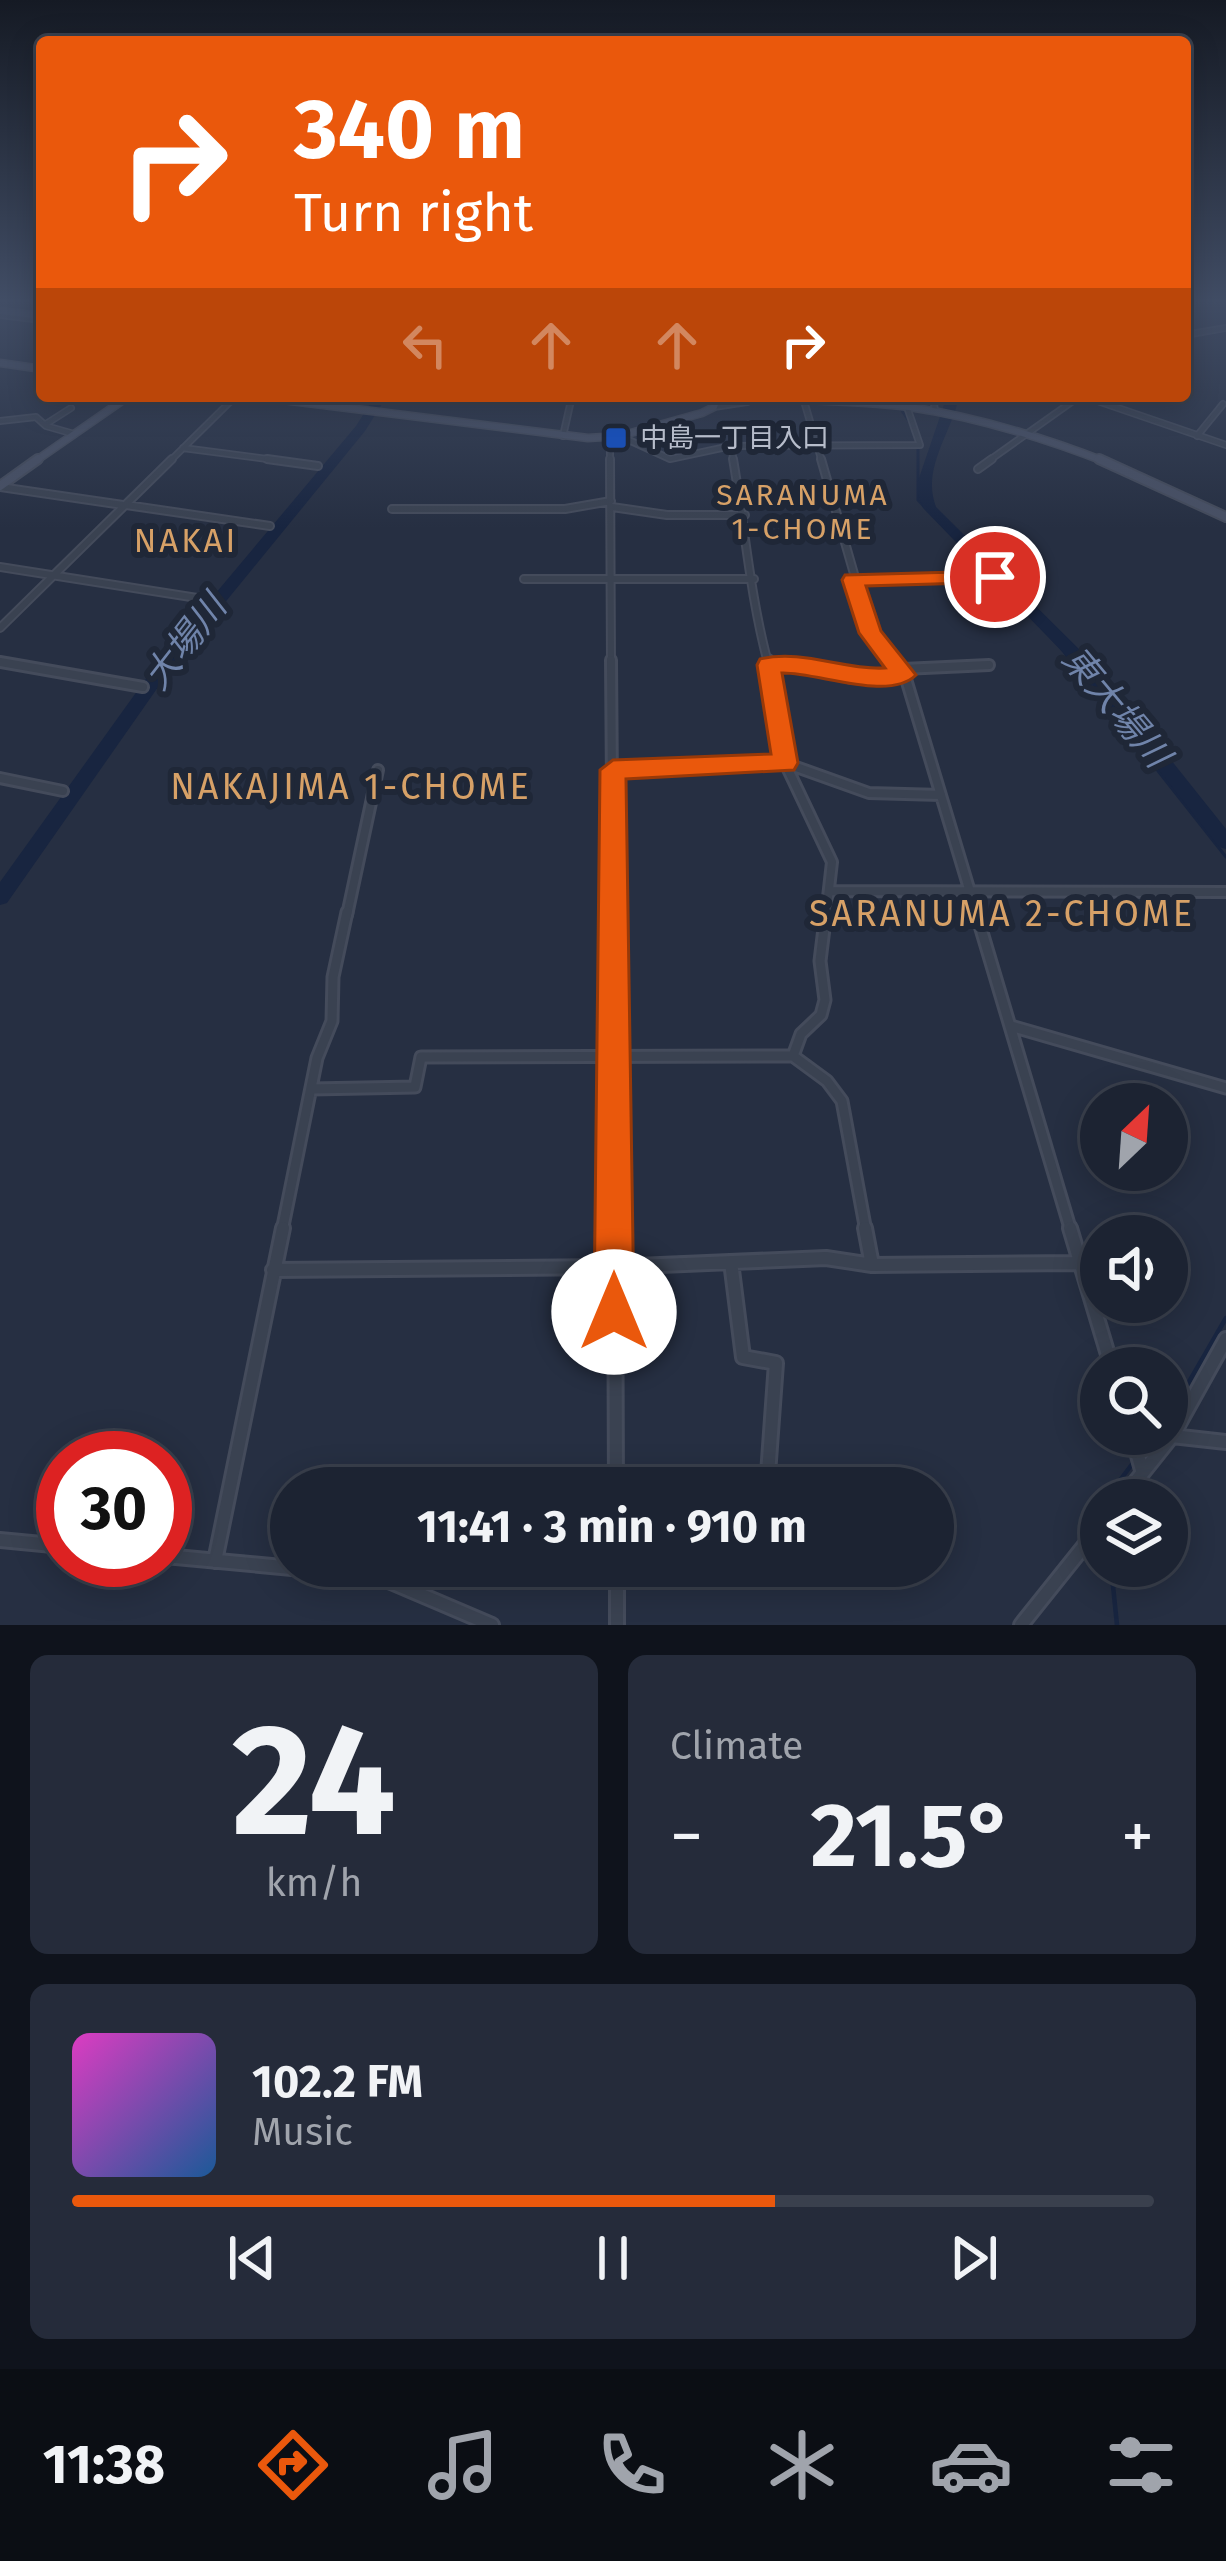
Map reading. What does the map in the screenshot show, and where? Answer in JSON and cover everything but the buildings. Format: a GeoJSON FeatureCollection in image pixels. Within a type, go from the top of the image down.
{"type":"FeatureCollection","features":[{"type":"Feature","properties":{"kind":"street"},"geometry":{"type":"LineString","coordinates":[[0,486],[119,402]]}},
{"type":"Feature","properties":{"kind":"street"},"geometry":{"type":"LineString","coordinates":[[0,628],[230,402]]}},
{"type":"Feature","properties":{"kind":"street"},"geometry":{"type":"LineString","coordinates":[[299,402],[563,436],[615,437],[736,402]]}},
{"type":"Feature","properties":{"kind":"street"},"geometry":{"type":"LineString","coordinates":[[563,436],[571,402]]}},
{"type":"Feature","properties":{"kind":"street"},"geometry":{"type":"LineString","coordinates":[[714,407],[717,402]]}},
{"type":"Feature","properties":{"kind":"street"},"geometry":{"type":"LineString","coordinates":[[273,1270],[614,1268],[826,1258],[872,1265],[1080,1263],[903,672],[871,633],[804,402]]}},
{"type":"Feature","properties":{"kind":"street"},"geometry":{"type":"LineString","coordinates":[[819,402],[935,411],[1031,435],[1134,474],[1226,517]]}},
{"type":"Feature","properties":{"kind":"street"},"geometry":{"type":"LineString","coordinates":[[615,437],[670,459],[731,446],[920,445],[912,402]]}},
{"type":"Feature","properties":{"kind":"street"},"geometry":{"type":"LineString","coordinates":[[934,402],[935,411]]}},
{"type":"Feature","properties":{"kind":"street"},"geometry":{"type":"LineString","coordinates":[[978,469],[1074,402]]}},
{"type":"Feature","properties":{"kind":"street"},"geometry":{"type":"LineString","coordinates":[[1099,402],[1226,445]]}},
{"type":"Feature","properties":{"kind":"street"},"geometry":{"type":"LineString","coordinates":[[1197,436],[1223,404]]}},
{"type":"Feature","properties":{"kind":"street"},"geometry":{"type":"LineString","coordinates":[[46,424],[71,407]]}},
{"type":"Feature","properties":{"kind":"street"},"geometry":{"type":"LineString","coordinates":[[0,421],[36,417],[74,434]]}},
{"type":"Feature","properties":{"kind":"street"},"geometry":{"type":"LineString","coordinates":[[615,437],[616,1467]]}},
{"type":"Feature","properties":{"kind":"street"},"geometry":{"type":"LineString","coordinates":[[731,446],[754,579],[751,600],[769,665],[785,763],[832,862],[820,961],[824,1000],[820,1015],[800,1034],[793,1056]]}},
{"type":"Feature","properties":{"kind":"street"},"geometry":{"type":"LineString","coordinates":[[182,447],[318,466]]}},
{"type":"Feature","properties":{"kind":"street"},"geometry":{"type":"LineString","coordinates":[[0,486],[269,526]]}},
{"type":"Feature","properties":{"kind":"street"},"geometry":{"type":"LineString","coordinates":[[392,509],[565,509],[612,504],[667,515],[745,515]]}},
{"type":"Feature","properties":{"kind":"street"},"geometry":{"type":"LineString","coordinates":[[0,567],[210,600]]}},
{"type":"Feature","properties":{"kind":"street"},"geometry":{"type":"LineString","coordinates":[[853,580],[995,577]]}},
{"type":"Feature","properties":{"kind":"street"},"geometry":{"type":"LineString","coordinates":[[524,579],[754,579]]}},
{"type":"Feature","properties":{"kind":"street"},"geometry":{"type":"LineString","coordinates":[[0,662],[143,687]]}},
{"type":"Feature","properties":{"kind":"street"},"geometry":{"type":"LineString","coordinates":[[769,665],[808,664],[851,678],[988,665]]}},
{"type":"Feature","properties":{"kind":"street"},"geometry":{"type":"LineString","coordinates":[[613,770],[785,763],[868,793],[941,795]]}},
{"type":"Feature","properties":{"kind":"street"},"geometry":{"type":"LineString","coordinates":[[215,1562],[310,1088],[332,1021],[333,976],[378,770]]}},
{"type":"Feature","properties":{"kind":"street"},"geometry":{"type":"LineString","coordinates":[[0,778],[63,790]]}},
{"type":"Feature","properties":{"kind":"street"},"geometry":{"type":"LineString","coordinates":[[829,892],[1226,892]]}},
{"type":"Feature","properties":{"kind":"street"},"geometry":{"type":"LineString","coordinates":[[1010,1026],[1226,1088]]}},
{"type":"Feature","properties":{"kind":"street"},"geometry":{"type":"LineString","coordinates":[[310,1088],[415,1087],[421,1057],[793,1056],[827,1081],[842,1101],[872,1265]]}},
{"type":"Feature","properties":{"kind":"street"},"geometry":{"type":"LineString","coordinates":[[731,1262],[743,1357],[776,1363],[769,1467]]}},
{"type":"Feature","properties":{"kind":"street"},"geometry":{"type":"LineString","coordinates":[[1188,1407],[1226,1339]]}},
{"type":"Feature","properties":{"kind":"street"},"geometry":{"type":"LineString","coordinates":[[1188,1438],[1226,1442]]}},
{"type":"Feature","properties":{"kind":"street"},"geometry":{"type":"LineString","coordinates":[[1138,1455],[1143,1472]]}},
{"type":"Feature","properties":{"kind":"street"},"geometry":{"type":"LineString","coordinates":[[1138,1479],[1157,1455]]}},
{"type":"Feature","properties":{"kind":"street"},"geometry":{"type":"LineString","coordinates":[[0,1540],[36,1543]]}},
{"type":"Feature","properties":{"kind":"street"},"geometry":{"type":"LineString","coordinates":[[1021,1625],[1080,1551]]}},
{"type":"Feature","properties":{"kind":"street"},"geometry":{"type":"LineString","coordinates":[[192,1559],[377,1576],[492,1625]]}},
{"type":"Feature","properties":{"kind":"street"},"geometry":{"type":"LineString","coordinates":[[617,1587],[617,1625]]}},
{"type":"Feature","properties":{"kind":"waterway","name":"大場川"},"geometry":{"type":"LineString","coordinates":[[0,897],[164,666],[361,428],[377,402]]}},
{"type":"Feature","properties":{"kind":"waterway"},"geometry":{"type":"LineString","coordinates":[[896,402],[911,424]]}},
{"type":"Feature","properties":{"kind":"waterway","name":"東大場川"},"geometry":{"type":"LineString","coordinates":[[952,402],[924,481],[930,508],[1090,670],[1226,842]]}},
{"type":"Feature","properties":{"kind":"waterway"},"geometry":{"type":"LineString","coordinates":[[918,445],[918,500],[1061,648],[1226,857]]}},
{"type":"Feature","properties":{"kind":"waterway"},"geometry":{"type":"LineString","coordinates":[[1188,1384],[1226,1318]]}},
{"type":"Feature","properties":{"kind":"waterway"},"geometry":{"type":"LineString","coordinates":[[1121,1479],[1133,1463]]}},
{"type":"Feature","properties":{"kind":"waterway"},"geometry":{"type":"LineString","coordinates":[[1113,1587],[1117,1625]]}},
{"type":"Feature","properties":{"kind":"place","name":"中島一丁目入口"},"geometry":{"type":"Point","coordinates":[616,438]}},
{"type":"Feature","properties":{"kind":"district","name":"SARANUMA 1-CHOME"},"geometry":{"type":"Point","coordinates":[803,512]}},
{"type":"Feature","properties":{"kind":"district","name":"NAKAI"},"geometry":{"type":"Point","coordinates":[186,541]}},
{"type":"Feature","properties":{"kind":"district","name":"NAKAJIMA 1-CHOME"},"geometry":{"type":"Point","coordinates":[351,787]}},
{"type":"Feature","properties":{"kind":"district","name":"SARANUMA 2-CHOME"},"geometry":{"type":"Point","coordinates":[1002,914]}},
{"type":"Feature","properties":{"kind":"route"},"geometry":{"type":"LineString","coordinates":[[614,1312],[613,770],[785,763],[769,665],[808,664],[851,678],[904,675],[871,633],[853,580],[995,577]]}}]}
